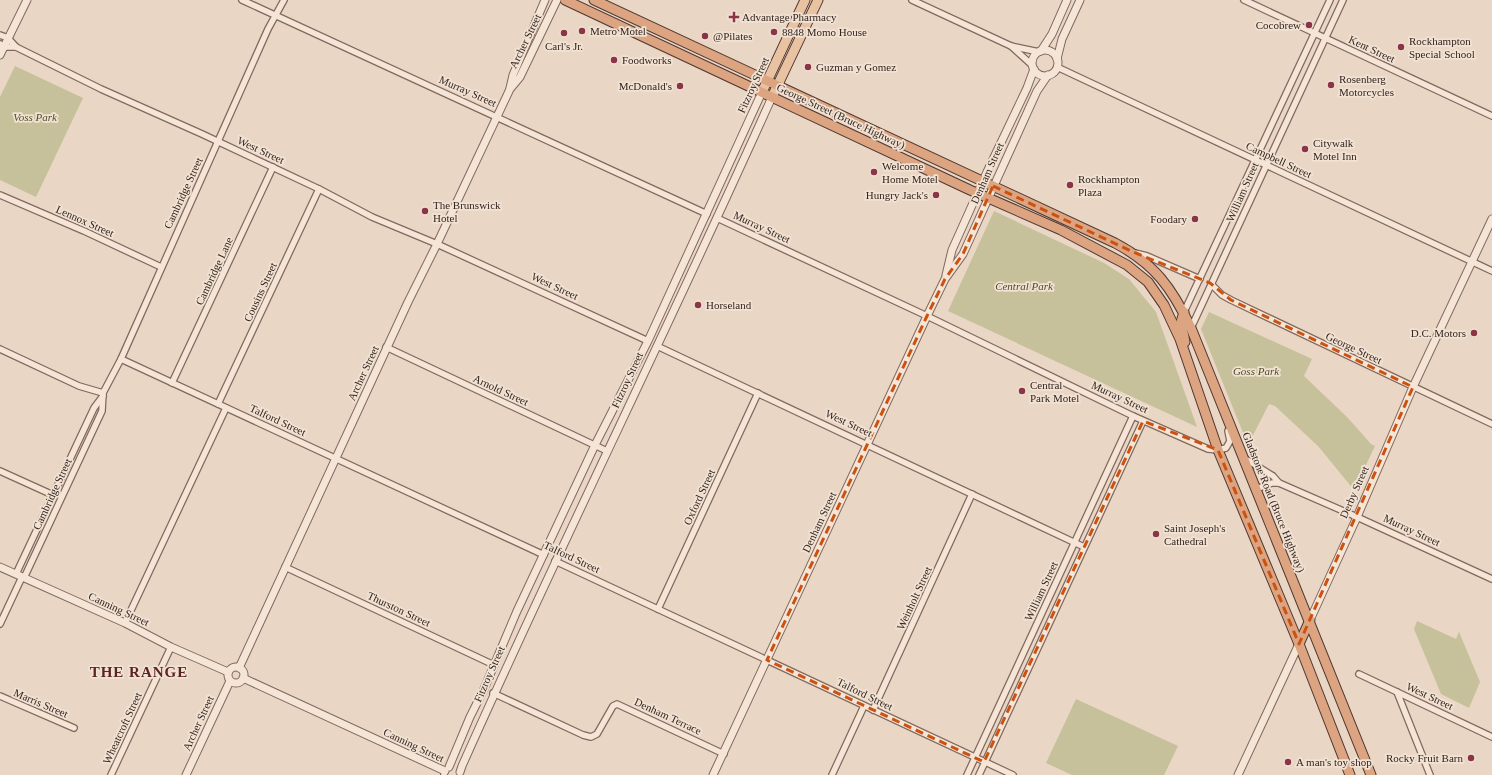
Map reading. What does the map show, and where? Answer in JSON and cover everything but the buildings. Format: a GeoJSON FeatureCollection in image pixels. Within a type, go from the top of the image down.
{"type":"FeatureCollection","features":[{"type":"Feature","properties":{"kind":"highway","name":"George Street (Bruce Highway)"},"geometry":{"type":"LineString","coordinates":[[566,0],[978,193],[1061,230],[1127,265],[1148,282],[1164,305],[1177,332],[1192,375]]}},
{"type":"Feature","properties":{"kind":"highway","name":"George Street (Bruce Highway)"},"geometry":{"type":"LineString","coordinates":[[594,0],[1133,252]]}},
{"type":"Feature","properties":{"kind":"highway","name":"Gladstone Road (Bruce Highway)"},"geometry":{"type":"LineString","coordinates":[[1133,252],[1164,281],[1172,291],[1184,312],[1310,620],[1371,775]]}},
{"type":"Feature","properties":{"kind":"highway"},"geometry":{"type":"LineString","coordinates":[[1184,312],[1181,322],[1192,375],[1218,450],[1299,644],[1350,775]]}},
{"type":"Feature","properties":{"kind":"highway","name":"Derby Street"},"geometry":{"type":"LineString","coordinates":[[1299,644],[1310,620]]}},
{"type":"Feature","properties":{"kind":"main road","name":"Fitzroy Street"},"geometry":{"type":"LineString","coordinates":[[762,92],[805,0]]}},
{"type":"Feature","properties":{"kind":"main road","name":"Fitzroy Street"},"geometry":{"type":"LineString","coordinates":[[772,97],[818,0]]}},
{"type":"Feature","properties":{"kind":"street"},"geometry":{"type":"LineString","coordinates":[[0,55],[2,46],[8,38],[26,0]]}},
{"type":"Feature","properties":{"kind":"street","name":"Murray Street"},"geometry":{"type":"LineString","coordinates":[[242,0],[927,316],[1143,421],[1208,449],[1218,450]]}},
{"type":"Feature","properties":{"kind":"street","name":"Cambridge Street"},"geometry":{"type":"LineString","coordinates":[[0,624],[53,495],[94,408],[103,395],[121,358],[275,15],[284,0]]}},
{"type":"Feature","properties":{"kind":"street","name":"Archer Street"},"geometry":{"type":"LineString","coordinates":[[510,89],[512,75],[545,0]]}},
{"type":"Feature","properties":{"kind":"street","name":"Archer Street"},"geometry":{"type":"LineString","coordinates":[[239,668],[386,347],[437,244],[496,116],[510,89],[520,77],[557,0]]}},
{"type":"Feature","properties":{"kind":"street"},"geometry":{"type":"LineString","coordinates":[[912,0],[1011,46],[1040,52],[1049,51],[1055,56],[1057,63]]}},
{"type":"Feature","properties":{"kind":"street"},"geometry":{"type":"LineString","coordinates":[[1033,67],[1033,58],[1040,52],[1052,34],[1068,0]]}},
{"type":"Feature","properties":{"kind":"street"},"geometry":{"type":"LineString","coordinates":[[1011,46],[1040,75],[1052,74],[1057,63],[1062,39],[1080,0]]}},
{"type":"Feature","properties":{"kind":"street","name":"Kent Street"},"geometry":{"type":"LineString","coordinates":[[1244,0],[1492,116]]}},
{"type":"Feature","properties":{"kind":"street","name":"William Street"},"geometry":{"type":"LineString","coordinates":[[1184,312],[1330,0]]}},
{"type":"Feature","properties":{"kind":"street","name":"William Street"},"geometry":{"type":"LineString","coordinates":[[1191,328],[1343,0]]}},
{"type":"Feature","properties":{"kind":"street","name":"West Street"},"geometry":{"type":"LineString","coordinates":[[0,35],[8,38],[16,47],[101,89],[218,141],[319,189],[372,217],[437,244],[648,341],[1084,547]]}},
{"type":"Feature","properties":{"kind":"street","name":"West Street"},"geometry":{"type":"LineString","coordinates":[[2,46],[16,47]]}},
{"type":"Feature","properties":{"kind":"street","name":"Campbell Street"},"geometry":{"type":"LineString","coordinates":[[1057,63],[1255,160],[1492,271]]}},
{"type":"Feature","properties":{"kind":"street","name":"Denham Street"},"geometry":{"type":"LineString","coordinates":[[945,279],[952,250],[1027,88],[1033,67]]}},
{"type":"Feature","properties":{"kind":"street","name":"Denham Street"},"geometry":{"type":"LineString","coordinates":[[713,775],[927,316],[945,279],[963,254],[1037,91],[1048,75]]}},
{"type":"Feature","properties":{"kind":"street","name":"Fitzroy Street"},"geometry":{"type":"LineString","coordinates":[[445,773],[484,689],[517,611],[595,445],[648,341],[762,92]]}},
{"type":"Feature","properties":{"kind":"street","name":"Fitzroy Street"},"geometry":{"type":"LineString","coordinates":[[461,773],[462,766],[493,693],[717,218],[772,97]]}},
{"type":"Feature","properties":{"kind":"street"},"geometry":{"type":"LineString","coordinates":[[736,150],[746,154]]}},
{"type":"Feature","properties":{"kind":"street","name":"Cambridge Lane"},"geometry":{"type":"LineString","coordinates":[[172,383],[273,167]]}},
{"type":"Feature","properties":{"kind":"street","name":"Cousins Street"},"geometry":{"type":"LineString","coordinates":[[218,404],[319,189]]}},
{"type":"Feature","properties":{"kind":"street","name":"Lennox Street"},"geometry":{"type":"LineString","coordinates":[[0,195],[84,231],[161,267]]}},
{"type":"Feature","properties":{"kind":"street","name":"Derby Street"},"geometry":{"type":"LineString","coordinates":[[1310,620],[1413,387],[1492,219]]}},
{"type":"Feature","properties":{"kind":"street"},"geometry":{"type":"LineString","coordinates":[[1133,252],[1147,256],[1200,279]]}},
{"type":"Feature","properties":{"kind":"street","name":"George Street"},"geometry":{"type":"LineString","coordinates":[[1212,285],[1222,295],[1230,300],[1492,424]]}},
{"type":"Feature","properties":{"kind":"street","name":"Arnold Street"},"geometry":{"type":"LineString","coordinates":[[386,347],[607,451]]}},
{"type":"Feature","properties":{"kind":"street"},"geometry":{"type":"LineString","coordinates":[[0,349],[79,386],[103,395]]}},
{"type":"Feature","properties":{"kind":"street","name":"Talford Street"},"geometry":{"type":"LineString","coordinates":[[121,358],[1013,775]]}},
{"type":"Feature","properties":{"kind":"street","name":"Oxford Street"},"geometry":{"type":"LineString","coordinates":[[658,609],[758,393]]}},
{"type":"Feature","properties":{"kind":"street","name":"Cambridge Street"},"geometry":{"type":"LineString","coordinates":[[21,576],[102,411],[103,395]]}},
{"type":"Feature","properties":{"kind":"street"},"geometry":{"type":"LineString","coordinates":[[1218,450],[1226,448],[1230,441],[1229,434],[1218,406],[1221,400]]}},
{"type":"Feature","properties":{"kind":"street"},"geometry":{"type":"LineString","coordinates":[[124,623],[226,408]]}},
{"type":"Feature","properties":{"kind":"street","name":"William Street"},"geometry":{"type":"LineString","coordinates":[[967,775],[1133,416]]}},
{"type":"Feature","properties":{"kind":"street"},"geometry":{"type":"LineString","coordinates":[[978,775],[1143,421]]}},
{"type":"Feature","properties":{"kind":"street","name":"Murray Street"},"geometry":{"type":"LineString","coordinates":[[1243,457],[1273,476],[1279,483],[1357,516],[1492,579]]}},
{"type":"Feature","properties":{"kind":"street"},"geometry":{"type":"LineString","coordinates":[[0,471],[53,495]]}},
{"type":"Feature","properties":{"kind":"street"},"geometry":{"type":"LineString","coordinates":[[1256,489],[1272,483],[1279,483]]}},
{"type":"Feature","properties":{"kind":"street","name":"Weinholt Street"},"geometry":{"type":"LineString","coordinates":[[873,710],[972,494]]}},
{"type":"Feature","properties":{"kind":"street","name":"Canning Street"},"geometry":{"type":"LineString","coordinates":[[0,567],[228,672]]}},
{"type":"Feature","properties":{"kind":"street","name":"Thurston Street"},"geometry":{"type":"LineString","coordinates":[[285,567],[504,670]]}},
{"type":"Feature","properties":{"kind":"street","name":"Derby Street"},"geometry":{"type":"LineString","coordinates":[[1238,775],[1299,644]]}},
{"type":"Feature","properties":{"kind":"street","name":"Wheatcroft Street"},"geometry":{"type":"LineString","coordinates":[[112,775],[171,647]]}},
{"type":"Feature","properties":{"kind":"street"},"geometry":{"type":"LineString","coordinates":[[234,667],[239,668],[243,674],[242,678],[237,683],[230,680],[228,677],[228,672],[234,667]]}},
{"type":"Feature","properties":{"kind":"street","name":"West Street"},"geometry":{"type":"LineString","coordinates":[[1358,674],[1492,737]]}},
{"type":"Feature","properties":{"kind":"street","name":"Canning Street"},"geometry":{"type":"LineString","coordinates":[[242,678],[445,773],[454,767],[461,773]]}},
{"type":"Feature","properties":{"kind":"street","name":"Archer Street"},"geometry":{"type":"LineString","coordinates":[[186,775],[230,680]]}},
{"type":"Feature","properties":{"kind":"street","name":"Denham Terrace"},"geometry":{"type":"LineString","coordinates":[[484,689],[582,735],[591,737],[597,734],[613,706],[617,704],[724,754]]}},
{"type":"Feature","properties":{"kind":"street"},"geometry":{"type":"LineString","coordinates":[[1396,692],[1430,775]]}},
{"type":"Feature","properties":{"kind":"street","name":"Marris Street"},"geometry":{"type":"LineString","coordinates":[[0,696],[74,728]]}},
{"type":"Feature","properties":{"kind":"street"},"geometry":{"type":"LineString","coordinates":[[832,775],[864,706]]}},
{"type":"Feature","properties":{"kind":"street"},"geometry":{"type":"LineString","coordinates":[[470,717],[481,722]]}},
{"type":"Feature","properties":{"kind":"highlighted area"},"geometry":{"type":"Polygon","coordinates":[[[993,186],[1133,252],[1210,283],[1231,300],[1413,387],[1299,644],[1218,450],[1143,421],[984,762],[767,660],[927,316],[945,279],[963,254],[993,186]]]}},
{"type":"Feature","properties":{"kind":"green space","name":"Voss Park"},"geometry":{"type":"Polygon","coordinates":[[[15,66],[83,98],[36,197],[0,180],[0,97],[15,66]]]}},
{"type":"Feature","properties":{"kind":"green space","name":"Central Park"},"geometry":{"type":"Polygon","coordinates":[[[994,211],[1104,263],[1129,279],[1156,312],[1197,427],[948,311],[994,211]]]}},
{"type":"Feature","properties":{"kind":"green space","name":"Goss Park"},"geometry":{"type":"Polygon","coordinates":[[[1209,312],[1312,359],[1304,376],[1348,418],[1371,444],[1375,446],[1354,490],[1318,446],[1275,406],[1269,404],[1248,445],[1201,329],[1209,312]]]}},
{"type":"Feature","properties":{"kind":"green space"},"geometry":{"type":"Polygon","coordinates":[[[1417,621],[1456,639],[1459,632],[1480,682],[1469,708],[1441,694],[1414,629],[1417,621]]]}},
{"type":"Feature","properties":{"kind":"green space"},"geometry":{"type":"Polygon","coordinates":[[[1076,699],[1178,746],[1164,775],[1072,775],[1046,763],[1076,699]]]}},
{"type":"Feature","properties":{"kind":"place","name":"Advantage Pharmacy"},"geometry":{"type":"Point","coordinates":[734,17]}},
{"type":"Feature","properties":{"kind":"place","name":"Cocobrew"},"geometry":{"type":"Point","coordinates":[1309,25]}},
{"type":"Feature","properties":{"kind":"place","name":"Metro Motel"},"geometry":{"type":"Point","coordinates":[582,31]}},
{"type":"Feature","properties":{"kind":"place","name":"8848 Momo House"},"geometry":{"type":"Point","coordinates":[774,32]}},
{"type":"Feature","properties":{"kind":"place","name":"Carl's Jr."},"geometry":{"type":"Point","coordinates":[564,33]}},
{"type":"Feature","properties":{"kind":"place","name":"@Pilates"},"geometry":{"type":"Point","coordinates":[705,36]}},
{"type":"Feature","properties":{"kind":"place","name":"Rockhampton Special School"},"geometry":{"type":"Point","coordinates":[1401,47]}},
{"type":"Feature","properties":{"kind":"place","name":"Foodworks"},"geometry":{"type":"Point","coordinates":[614,60]}},
{"type":"Feature","properties":{"kind":"place","name":"Guzman y Gomez"},"geometry":{"type":"Point","coordinates":[808,67]}},
{"type":"Feature","properties":{"kind":"place","name":"Rosenberg Motorcycles"},"geometry":{"type":"Point","coordinates":[1331,85]}},
{"type":"Feature","properties":{"kind":"place","name":"McDonald's"},"geometry":{"type":"Point","coordinates":[680,86]}},
{"type":"Feature","properties":{"kind":"place","name":"Citywalk Motel Inn"},"geometry":{"type":"Point","coordinates":[1305,149]}},
{"type":"Feature","properties":{"kind":"place","name":"Welcome Home Motel"},"geometry":{"type":"Point","coordinates":[874,172]}},
{"type":"Feature","properties":{"kind":"place","name":"Rockhampton Plaza"},"geometry":{"type":"Point","coordinates":[1070,185]}},
{"type":"Feature","properties":{"kind":"place","name":"Hungry Jack's"},"geometry":{"type":"Point","coordinates":[936,195]}},
{"type":"Feature","properties":{"kind":"place","name":"The Brunswick Hotel"},"geometry":{"type":"Point","coordinates":[425,211]}},
{"type":"Feature","properties":{"kind":"place","name":"Foodary"},"geometry":{"type":"Point","coordinates":[1195,219]}},
{"type":"Feature","properties":{"kind":"place","name":"Horseland"},"geometry":{"type":"Point","coordinates":[698,305]}},
{"type":"Feature","properties":{"kind":"place","name":"D.C. Motors"},"geometry":{"type":"Point","coordinates":[1474,333]}},
{"type":"Feature","properties":{"kind":"place","name":"Central Park Motel"},"geometry":{"type":"Point","coordinates":[1022,391]}},
{"type":"Feature","properties":{"kind":"place","name":"Saint Joseph's Cathedral"},"geometry":{"type":"Point","coordinates":[1156,534]}},
{"type":"Feature","properties":{"kind":"place","name":"Rocky Fruit Barn"},"geometry":{"type":"Point","coordinates":[1471,758]}},
{"type":"Feature","properties":{"kind":"place","name":"A man's toy shop"},"geometry":{"type":"Point","coordinates":[1288,762]}},
{"type":"Feature","properties":{"kind":"district","name":"THE RANGE"},"geometry":{"type":"Point","coordinates":[139,672]}}]}
